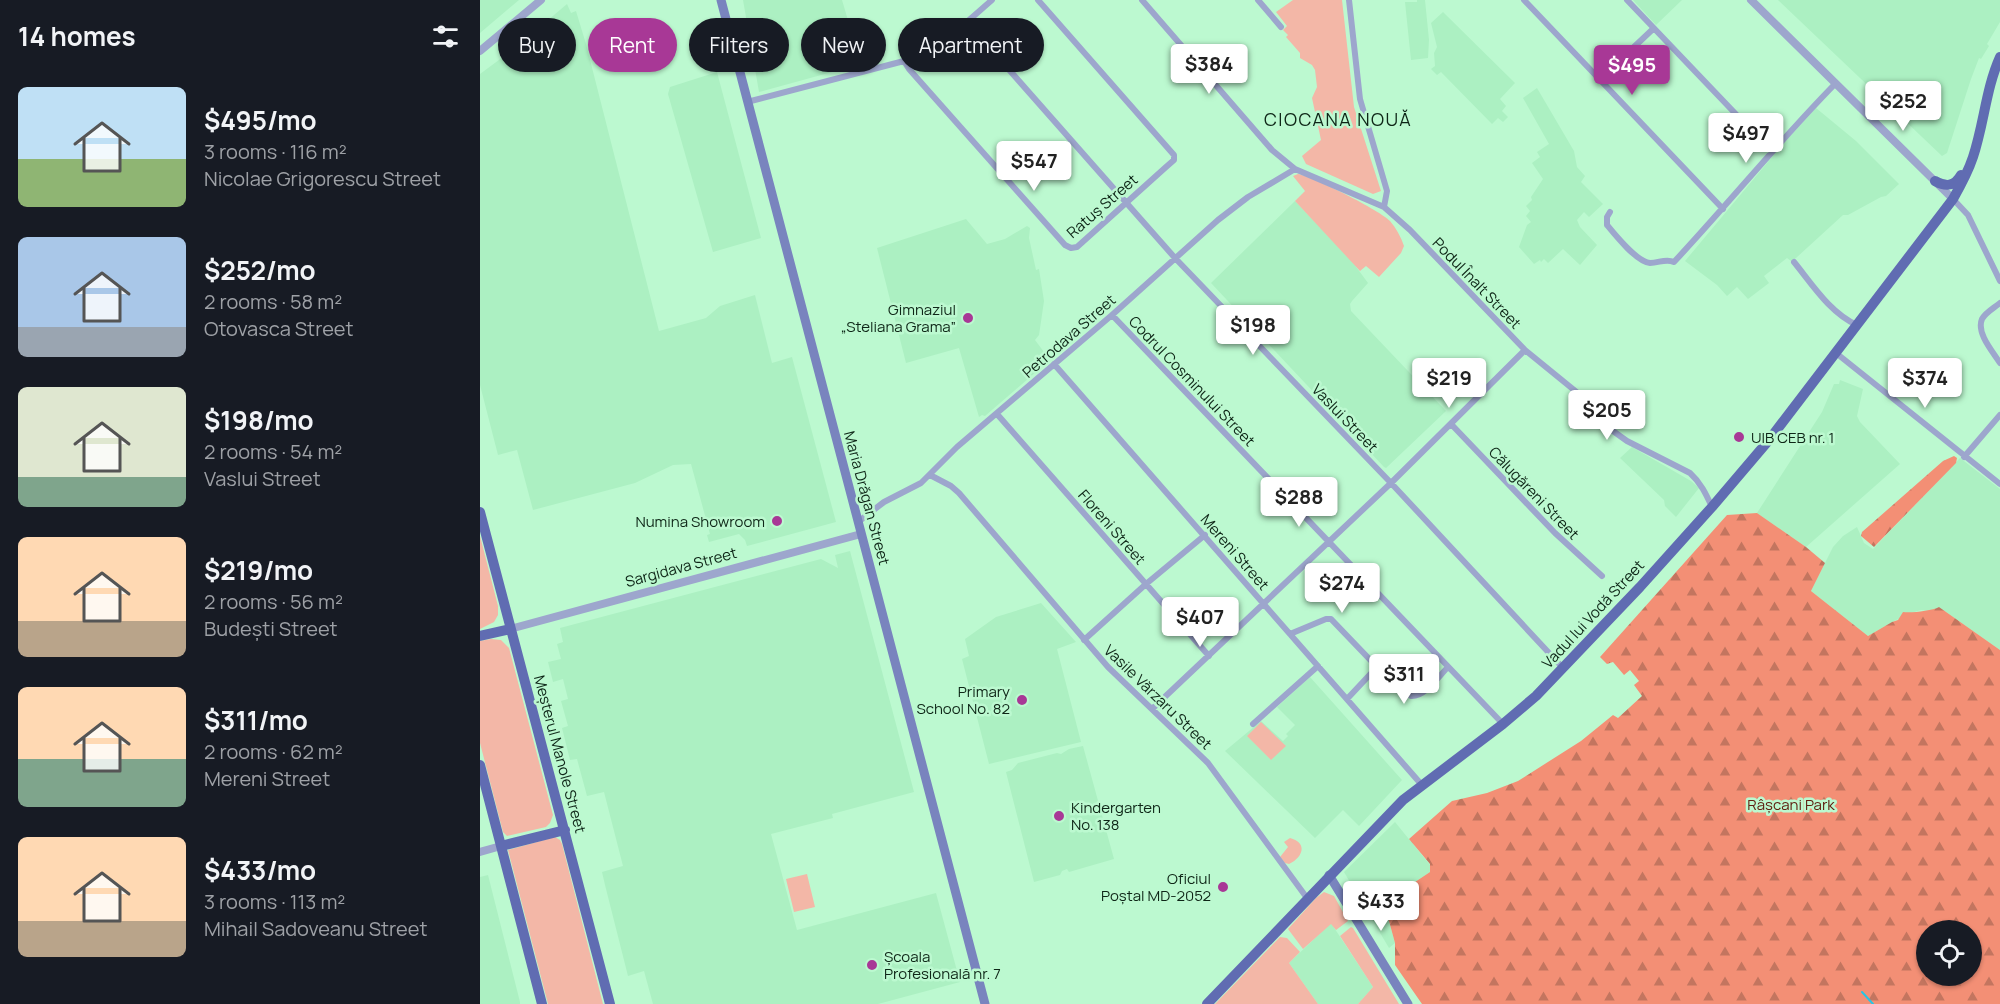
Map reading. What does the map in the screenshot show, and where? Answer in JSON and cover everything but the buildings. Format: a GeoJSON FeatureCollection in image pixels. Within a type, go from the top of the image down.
{"type":"FeatureCollection","features":[{"type":"Feature","properties":{"kind":"main road","name":"Maria Drăgan Street"},"geometry":{"type":"LineString","coordinates":[[721,0],[985,1004]]}},
{"type":"Feature","properties":{"kind":"main road","name":"Vadul lui Vodă Street"},"geometry":{"type":"LineString","coordinates":[[1207,1004],[1402,800],[1503,724],[1536,696],[1712,507],[1769,440],[1953,199],[1970,165],[2000,57]]}},
{"type":"Feature","properties":{"kind":"main road"},"geometry":{"type":"LineString","coordinates":[[1935,181],[1946,186],[1958,180],[1987,101]]}},
{"type":"Feature","properties":{"kind":"main road","name":"Meșterul Manole Street"},"geometry":{"type":"LineString","coordinates":[[480,512],[610,1004]]}},
{"type":"Feature","properties":{"kind":"main road"},"geometry":{"type":"LineString","coordinates":[[480,636],[510,629]]}},
{"type":"Feature","properties":{"kind":"main road"},"geometry":{"type":"LineString","coordinates":[[480,765],[542,1004]]}},
{"type":"Feature","properties":{"kind":"main road"},"geometry":{"type":"LineString","coordinates":[[501,846],[565,830]]}},
{"type":"Feature","properties":{"kind":"main road"},"geometry":{"type":"LineString","coordinates":[[1329,875],[1408,1004]]}},
{"type":"Feature","properties":{"kind":"street"},"geometry":{"type":"LineString","coordinates":[[480,51],[541,0]]}},
{"type":"Feature","properties":{"kind":"street"},"geometry":{"type":"LineString","coordinates":[[972,18],[992,0]]}},
{"type":"Feature","properties":{"kind":"street","name":"Ratuș Street"},"geometry":{"type":"LineString","coordinates":[[912,72],[1067,247],[1077,247],[1174,158],[1172,152],[1038,0]]}},
{"type":"Feature","properties":{"kind":"street","name":"Podul Înalt Street"},"geometry":{"type":"LineString","coordinates":[[1142,0],[1272,150],[1295,169],[1384,207],[1410,230],[1525,350],[1579,394],[1620,436],[1690,473],[1701,485],[1712,507]]}},
{"type":"Feature","properties":{"kind":"street"},"geometry":{"type":"LineString","coordinates":[[1258,0],[1281,27]]}},
{"type":"Feature","properties":{"kind":"street"},"geometry":{"type":"LineString","coordinates":[[1349,0],[1362,110],[1387,191],[1384,207]]}},
{"type":"Feature","properties":{"kind":"street"},"geometry":{"type":"LineString","coordinates":[[1524,0],[1723,209]]}},
{"type":"Feature","properties":{"kind":"street"},"geometry":{"type":"LineString","coordinates":[[1627,0],[1772,152]]}},
{"type":"Feature","properties":{"kind":"street"},"geometry":{"type":"LineString","coordinates":[[1751,0],[1968,215],[2000,281]]}},
{"type":"Feature","properties":{"kind":"street"},"geometry":{"type":"LineString","coordinates":[[1600,79],[1653,29]]}},
{"type":"Feature","properties":{"kind":"street"},"geometry":{"type":"LineString","coordinates":[[747,102],[898,63]]}},
{"type":"Feature","properties":{"kind":"street","name":"Vaslui Street"},"geometry":{"type":"LineString","coordinates":[[1012,72],[1175,258],[1391,483],[1563,668]]}},
{"type":"Feature","properties":{"kind":"street"},"geometry":{"type":"LineString","coordinates":[[1610,212],[1606,221],[1607,225],[1636,256],[1646,262],[1669,260],[1674,262],[1835,84]]}},
{"type":"Feature","properties":{"kind":"street","name":"Petrodava Street"},"geometry":{"type":"LineString","coordinates":[[858,522],[884,502],[921,483],[957,447],[1112,315],[1233,207],[1295,169]]}},
{"type":"Feature","properties":{"kind":"street"},"geometry":{"type":"LineString","coordinates":[[1794,262],[1833,309],[1857,326]]}},
{"type":"Feature","properties":{"kind":"street"},"geometry":{"type":"LineString","coordinates":[[2000,303],[1982,319],[1981,324],[1984,337],[2000,363]]}},
{"type":"Feature","properties":{"kind":"street","name":"Codrul Cosminului Street"},"geometry":{"type":"LineString","coordinates":[[1112,315],[1503,724]]}},
{"type":"Feature","properties":{"kind":"street"},"geometry":{"type":"LineString","coordinates":[[1152,709],[1391,483],[1525,350]]}},
{"type":"Feature","properties":{"kind":"street"},"geometry":{"type":"LineString","coordinates":[[1836,353],[2000,484]]}},
{"type":"Feature","properties":{"kind":"street","name":"Mereni Street"},"geometry":{"type":"LineString","coordinates":[[1054,364],[1421,784]]}},
{"type":"Feature","properties":{"kind":"street","name":"Floreni Street"},"geometry":{"type":"LineString","coordinates":[[997,414],[1209,656]]}},
{"type":"Feature","properties":{"kind":"street"},"geometry":{"type":"LineString","coordinates":[[1964,457],[2000,416]]}},
{"type":"Feature","properties":{"kind":"street","name":"Călugăreni Street"},"geometry":{"type":"LineString","coordinates":[[1451,424],[1555,533],[1602,576]]}},
{"type":"Feature","properties":{"kind":"street","name":"Vasile Vărzaru Street"},"geometry":{"type":"LineString","coordinates":[[930,475],[959,493],[1108,667],[1208,763],[1307,898]]}},
{"type":"Feature","properties":{"kind":"street","name":"Sargidava Street"},"geometry":{"type":"LineString","coordinates":[[510,629],[861,534]]}},
{"type":"Feature","properties":{"kind":"street"},"geometry":{"type":"LineString","coordinates":[[1084,640],[1205,535]]}},
{"type":"Feature","properties":{"kind":"street"},"geometry":{"type":"LineString","coordinates":[[1290,634],[1331,619],[1377,668],[1412,696],[1421,694],[1448,667]]}},
{"type":"Feature","properties":{"kind":"street"},"geometry":{"type":"LineString","coordinates":[[1253,724],[1318,666]]}},
{"type":"Feature","properties":{"kind":"street"},"geometry":{"type":"LineString","coordinates":[[1347,699],[1377,668]]}},
{"type":"Feature","properties":{"kind":"street"},"geometry":{"type":"LineString","coordinates":[[480,852],[501,846]]}},
{"type":"Feature","properties":{"kind":"shaded area"},"geometry":{"type":"Polygon","coordinates":[[[480,0],[519,0],[480,33],[480,0]]]}},
{"type":"Feature","properties":{"kind":"shaded area"},"geometry":{"type":"Polygon","coordinates":[[[743,0],[842,0],[847,18],[801,18],[801,72],[832,72],[759,92],[756,72],[789,72],[789,18],[746,18],[743,0]]]}},
{"type":"Feature","properties":{"kind":"shaded area"},"geometry":{"type":"Polygon","coordinates":[[[1293,0],[1342,0],[1354,107],[1381,191],[1373,194],[1306,164],[1302,156],[1321,140],[1312,98],[1317,87],[1315,70],[1312,65],[1300,58],[1300,53],[1283,30],[1287,26],[1276,12],[1293,0]]]}},
{"type":"Feature","properties":{"kind":"shaded area"},"geometry":{"type":"Polygon","coordinates":[[[1417,0],[1425,0],[1429,40],[1428,58],[1411,60],[1405,2],[1417,2],[1417,0]]]}},
{"type":"Feature","properties":{"kind":"shaded area"},"geometry":{"type":"Polygon","coordinates":[[[1633,0],[1682,0],[1656,25],[1633,0]]]}},
{"type":"Feature","properties":{"kind":"shaded area"},"geometry":{"type":"Polygon","coordinates":[[[1778,0],[2000,0],[2000,22],[1987,44],[1989,46],[1981,59],[1979,58],[1947,153],[1942,156],[1778,0]]]}},
{"type":"Feature","properties":{"kind":"shaded area"},"geometry":{"type":"Polygon","coordinates":[[[567,4],[571,13],[576,11],[588,52],[588,72],[593,72],[659,331],[706,318],[720,306],[755,295],[772,363],[792,357],[836,522],[747,546],[739,534],[709,542],[707,535],[710,534],[691,464],[673,465],[635,483],[533,510],[517,450],[498,455],[480,385],[480,74],[498,61],[498,72],[576,72],[576,18],[550,18],[567,4]]]}},
{"type":"Feature","properties":{"kind":"shaded area"},"geometry":{"type":"Polygon","coordinates":[[[1443,12],[1515,83],[1500,99],[1506,106],[1502,111],[1508,117],[1503,122],[1498,118],[1492,124],[1441,72],[1437,75],[1431,69],[1435,66],[1434,53],[1437,47],[1431,23],[1443,12]]]}},
{"type":"Feature","properties":{"kind":"shaded area"},"geometry":{"type":"Polygon","coordinates":[[[717,72],[761,238],[713,252],[668,94],[670,87],[717,72]]]}},
{"type":"Feature","properties":{"kind":"shaded area"},"geometry":{"type":"Polygon","coordinates":[[[1537,88],[1574,151],[1577,167],[1585,176],[1581,182],[1603,204],[1589,217],[1584,212],[1577,220],[1580,227],[1597,245],[1580,265],[1563,249],[1548,263],[1544,259],[1534,264],[1519,247],[1527,225],[1531,222],[1526,216],[1530,211],[1526,206],[1532,200],[1531,197],[1543,179],[1532,163],[1540,157],[1537,152],[1549,144],[1523,98],[1537,88]]]}},
{"type":"Feature","properties":{"kind":"shaded area"},"geometry":{"type":"Polygon","coordinates":[[[1816,108],[1856,141],[1899,184],[1886,196],[1848,215],[1843,215],[1796,258],[1791,261],[1787,258],[1764,276],[1769,283],[1748,299],[1737,287],[1727,296],[1717,285],[1685,261],[1816,108]]]}},
{"type":"Feature","properties":{"kind":"shaded area"},"geometry":{"type":"Polygon","coordinates":[[[1298,174],[1361,202],[1390,221],[1404,246],[1401,253],[1379,277],[1366,266],[1360,271],[1295,201],[1305,191],[1293,176],[1298,174]]]}},
{"type":"Feature","properties":{"kind":"shaded area"},"geometry":{"type":"Polygon","coordinates":[[[1295,201],[1351,260],[1368,283],[1350,304],[1351,311],[1446,411],[1386,468],[1211,283],[1295,201]]]}},
{"type":"Feature","properties":{"kind":"shaded area","name":"Gimnaziul „Steliana Grama”"},"geometry":{"type":"Polygon","coordinates":[[[966,219],[987,244],[1005,239],[1027,226],[1030,228],[1029,238],[1036,270],[1039,269],[1044,301],[1039,335],[1035,340],[1050,360],[985,416],[979,417],[959,348],[906,363],[877,248],[966,219]]]}},
{"type":"Feature","properties":{"kind":"shaded area"},"geometry":{"type":"Polygon","coordinates":[[[1840,380],[1863,389],[1857,416],[1900,464],[1806,547],[1757,513],[1822,412],[1834,384],[1839,384],[1840,380]]]}},
{"type":"Feature","properties":{"kind":"shaded area"},"geometry":{"type":"Polygon","coordinates":[[[1632,447],[1699,488],[1676,517],[1665,506],[1664,500],[1620,458],[1632,447]]]}},
{"type":"Feature","properties":{"kind":"shaded area"},"geometry":{"type":"Polygon","coordinates":[[[1960,458],[2000,489],[2000,650],[1939,607],[1932,611],[1921,610],[1911,613],[1868,636],[1811,591],[1833,547],[1843,536],[1857,527],[1864,543],[1873,549],[1960,458]]]}},
{"type":"Feature","properties":{"kind":"shaded area"},"geometry":{"type":"Polygon","coordinates":[[[480,536],[498,606],[498,615],[494,622],[480,629],[480,536]]]}},
{"type":"Feature","properties":{"kind":"shaded area"},"geometry":{"type":"Polygon","coordinates":[[[850,551],[914,792],[832,814],[833,818],[771,834],[797,930],[936,893],[960,982],[878,1004],[653,1004],[644,971],[628,976],[605,885],[602,872],[623,866],[604,792],[587,796],[577,759],[570,760],[562,728],[568,726],[561,701],[568,699],[563,679],[553,682],[548,662],[561,659],[557,644],[563,642],[560,628],[821,559],[838,568],[835,555],[850,551]]]}},
{"type":"Feature","properties":{"kind":"shaded area","name":"Primary School No. 82"},"geometry":{"type":"Polygon","coordinates":[[[1041,603],[1076,642],[1057,649],[1081,742],[989,764],[962,659],[969,656],[965,639],[996,617],[1041,603]]]}},
{"type":"Feature","properties":{"kind":"shaded area"},"geometry":{"type":"Polygon","coordinates":[[[501,640],[509,648],[553,815],[546,827],[507,836],[503,832],[480,743],[480,641],[501,640]]]}},
{"type":"Feature","properties":{"kind":"shaded area"},"geometry":{"type":"Polygon","coordinates":[[[1310,677],[1402,780],[1359,826],[1343,810],[1315,838],[1225,751],[1261,721],[1283,741],[1295,725],[1277,707],[1310,677]]]}},
{"type":"Feature","properties":{"kind":"shaded area"},"geometry":{"type":"Polygon","coordinates":[[[1261,722],[1286,746],[1271,760],[1247,736],[1261,722]]]}},
{"type":"Feature","properties":{"kind":"shaded area","name":"Kindergarten No. 138"},"geometry":{"type":"Polygon","coordinates":[[[1083,746],[1114,859],[1069,872],[1067,869],[1060,875],[1034,882],[1006,772],[1012,770],[1018,763],[1061,754],[1069,749],[1083,746]]]}},
{"type":"Feature","properties":{"kind":"shaded area"},"geometry":{"type":"Polygon","coordinates":[[[1395,822],[1430,865],[1430,872],[1412,884],[1386,910],[1395,943],[1389,948],[1344,872],[1395,822]]]}},
{"type":"Feature","properties":{"kind":"shaded area"},"geometry":{"type":"Polygon","coordinates":[[[555,837],[562,844],[603,1004],[548,1004],[508,850],[555,837]]]}},
{"type":"Feature","properties":{"kind":"shaded area"},"geometry":{"type":"Polygon","coordinates":[[[1290,838],[1299,843],[1302,850],[1298,858],[1289,864],[1280,857],[1288,847],[1284,842],[1290,838]]]}},
{"type":"Feature","properties":{"kind":"shaded area"},"geometry":{"type":"Polygon","coordinates":[[[807,874],[815,907],[794,912],[786,879],[807,874]]]}},
{"type":"Feature","properties":{"kind":"shaded area"},"geometry":{"type":"Polygon","coordinates":[[[488,875],[520,1004],[480,1004],[480,877],[488,875]]]}},
{"type":"Feature","properties":{"kind":"shaded area"},"geometry":{"type":"Polygon","coordinates":[[[1324,892],[1334,896],[1348,921],[1336,930],[1331,924],[1303,949],[1288,929],[1324,892]]]}},
{"type":"Feature","properties":{"kind":"shaded area"},"geometry":{"type":"Polygon","coordinates":[[[1331,923],[1373,987],[1358,1004],[1318,1004],[1289,963],[1331,923]]]}},
{"type":"Feature","properties":{"kind":"shaded area"},"geometry":{"type":"Polygon","coordinates":[[[1351,927],[1399,1004],[1358,1004],[1373,987],[1340,936],[1351,927]]]}},
{"type":"Feature","properties":{"kind":"shaded area"},"geometry":{"type":"Polygon","coordinates":[[[1280,937],[1287,938],[1300,952],[1289,963],[1318,1004],[1215,1004],[1280,937]]]}},
{"type":"Feature","properties":{"kind":"green space"},"geometry":{"type":"Polygon","coordinates":[[[1954,456],[1957,458],[1956,463],[1874,547],[1861,536],[1862,532],[1943,461],[1954,456]]]}},
{"type":"Feature","properties":{"kind":"green space","name":"Râșcani Park"},"geometry":{"type":"Polygon","coordinates":[[[1757,513],[1825,563],[1811,591],[1868,636],[1898,620],[1903,612],[1932,610],[1939,607],[2000,650],[2000,1004],[1422,1004],[1395,965],[1395,943],[1386,910],[1412,884],[1430,872],[1430,864],[1409,839],[1452,801],[1487,793],[1518,781],[1581,741],[1613,715],[1618,718],[1642,696],[1634,685],[1639,681],[1630,670],[1624,675],[1613,662],[1607,664],[1600,657],[1727,515],[1757,513]]]}},
{"type":"Feature","properties":{"kind":"waterway"},"geometry":{"type":"LineString","coordinates":[[1862,992],[1873,1004]]}},
{"type":"Feature","properties":{"kind":"place","name":"Gimnaziul „Steliana Grama”"},"geometry":{"type":"Point","coordinates":[968,318]}},
{"type":"Feature","properties":{"kind":"place","name":"UIB CEB nr. 1"},"geometry":{"type":"Point","coordinates":[1739,437]}},
{"type":"Feature","properties":{"kind":"place","name":"Numina Showroom"},"geometry":{"type":"Point","coordinates":[777,521]}},
{"type":"Feature","properties":{"kind":"place","name":"Primary School No. 82"},"geometry":{"type":"Point","coordinates":[1022,700]}},
{"type":"Feature","properties":{"kind":"place","name":"Kindergarten No. 138"},"geometry":{"type":"Point","coordinates":[1059,816]}},
{"type":"Feature","properties":{"kind":"place","name":"Oficiul Poștal MD-2052"},"geometry":{"type":"Point","coordinates":[1223,887]}},
{"type":"Feature","properties":{"kind":"place","name":"Școala Profesională nr. 7"},"geometry":{"type":"Point","coordinates":[872,965]}},
{"type":"Feature","properties":{"kind":"district","name":"CIOCANA NOUĂ"},"geometry":{"type":"Point","coordinates":[1338,119]}}]}
